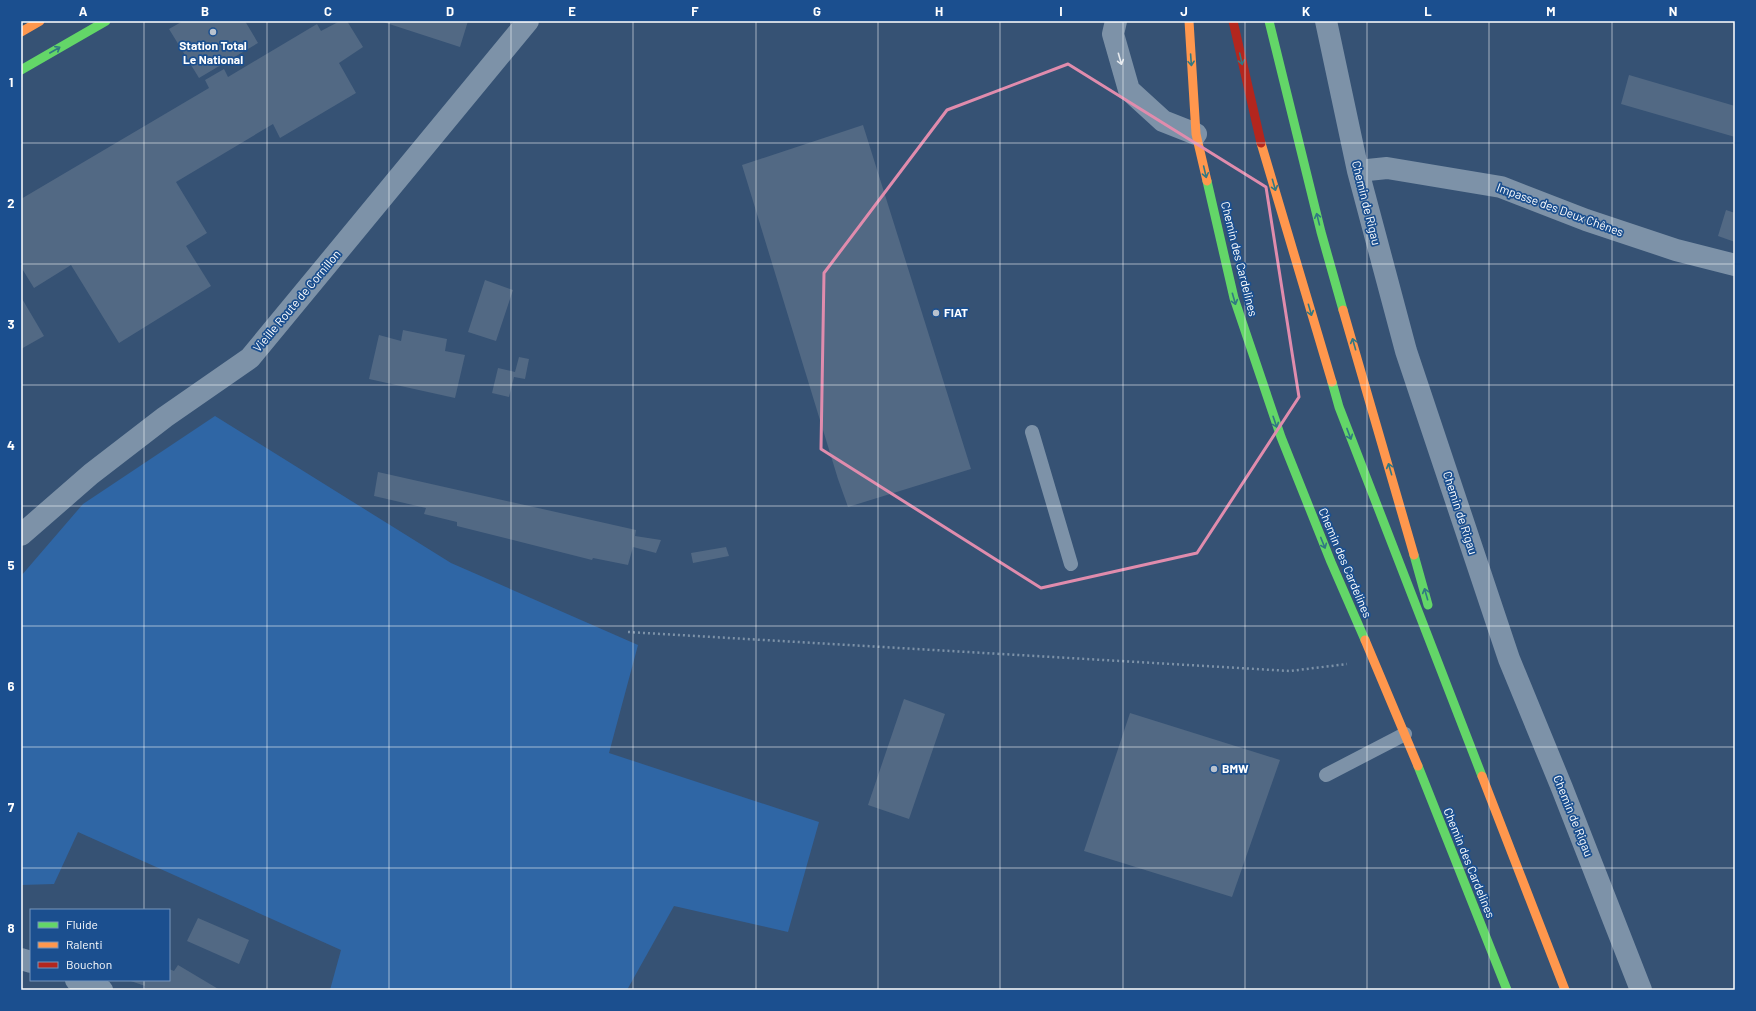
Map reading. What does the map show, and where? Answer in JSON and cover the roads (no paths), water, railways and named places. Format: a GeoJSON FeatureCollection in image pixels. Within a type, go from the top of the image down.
{"type":"FeatureCollection","features":[{"type":"Feature","properties":{"kind":"main road"},"geometry":{"type":"LineString","coordinates":[[21,32],[40,21]]}},
{"type":"Feature","properties":{"kind":"main road"},"geometry":{"type":"LineString","coordinates":[[21,70],[106,21]]}},
{"type":"Feature","properties":{"kind":"main road","name":"Chemin des Cardelines"},"geometry":{"type":"LineString","coordinates":[[1189,21],[1196,134],[1234,298],[1281,437],[1331,562],[1405,734],[1507,990]]}},
{"type":"Feature","properties":{"kind":"main road"},"geometry":{"type":"LineString","coordinates":[[1233,21],[1257,128],[1339,406],[1565,990]]}},
{"type":"Feature","properties":{"kind":"main road"},"geometry":{"type":"LineString","coordinates":[[1269,21],[1321,232],[1428,602],[1431,646]]}},
{"type":"Feature","properties":{"kind":"street","name":"Vieille Route de Cornillon"},"geometry":{"type":"LineString","coordinates":[[21,535],[90,474],[165,418],[250,358],[528,21]]}},
{"type":"Feature","properties":{"kind":"street"},"geometry":{"type":"LineString","coordinates":[[1116,21],[1113,34],[1129,90],[1163,121],[1196,134]]}},
{"type":"Feature","properties":{"kind":"street","name":"Chemin de Rigau"},"geometry":{"type":"LineString","coordinates":[[1326,21],[1358,171],[1406,351],[1509,659],[1562,788],[1641,990]]}},
{"type":"Feature","properties":{"kind":"street","name":"Impasse des Deux Chênes"},"geometry":{"type":"LineString","coordinates":[[1358,171],[1387,168],[1501,187],[1586,220],[1676,250],[1735,265]]}},
{"type":"Feature","properties":{"kind":"street"},"geometry":{"type":"LineString","coordinates":[[79,981],[102,990]]}},
{"type":"Feature","properties":{"kind":"lane"},"geometry":{"type":"LineString","coordinates":[[1032,432],[1071,564]]}},
{"type":"Feature","properties":{"kind":"lane"},"geometry":{"type":"LineString","coordinates":[[1326,775],[1405,734]]}},
{"type":"Feature","properties":{"kind":"place","name":"Station Total Le National"},"geometry":{"type":"Point","coordinates":[213,32]}},
{"type":"Feature","properties":{"kind":"place","name":"FIAT"},"geometry":{"type":"Point","coordinates":[936,313]}},
{"type":"Feature","properties":{"kind":"place","name":"BMW"},"geometry":{"type":"Point","coordinates":[1214,769]}}]}
